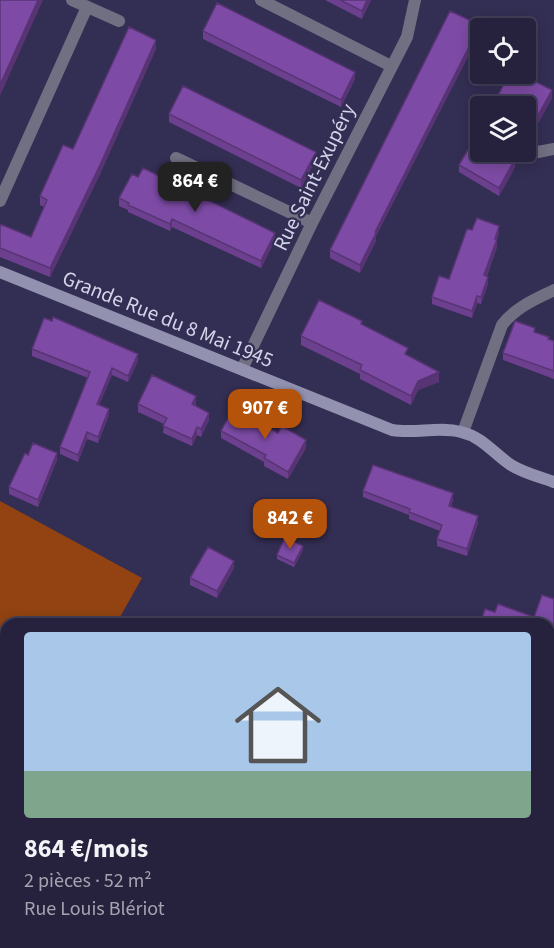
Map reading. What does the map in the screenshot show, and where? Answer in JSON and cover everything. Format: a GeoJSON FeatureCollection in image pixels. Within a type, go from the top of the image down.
{"type":"FeatureCollection","features":[{"type":"Feature","properties":{"kind":"main road","name":"Grande Rue du 8 Mai 1945"},"geometry":{"type":"LineString","coordinates":[[0,272],[392,430],[463,432],[480,439],[513,466],[554,482]]}},
{"type":"Feature","properties":{"kind":"street"},"geometry":{"type":"LineString","coordinates":[[72,0],[119,21]]}},
{"type":"Feature","properties":{"kind":"street"},"geometry":{"type":"LineString","coordinates":[[261,0],[391,66]]}},
{"type":"Feature","properties":{"kind":"street","name":"Rue Saint-Exupéry"},"geometry":{"type":"LineString","coordinates":[[242,369],[312,223],[407,37],[415,0]]}},
{"type":"Feature","properties":{"kind":"street"},"geometry":{"type":"LineString","coordinates":[[0,201],[87,7]]}},
{"type":"Feature","properties":{"kind":"street"},"geometry":{"type":"LineString","coordinates":[[536,151],[554,149]]}},
{"type":"Feature","properties":{"kind":"street"},"geometry":{"type":"LineString","coordinates":[[176,159],[312,223]]}},
{"type":"Feature","properties":{"kind":"street"},"geometry":{"type":"LineString","coordinates":[[463,432],[502,325],[510,314],[520,307],[554,290]]}},
{"type":"Feature","properties":{"kind":"shaded area"},"geometry":{"type":"Polygon","coordinates":[[[0,501],[142,578],[119,618],[0,618],[0,501]]]}},
{"type":"Feature","properties":{"kind":"building"},"geometry":{"type":"Polygon","coordinates":[[[0,0],[38,0],[0,85],[0,0]]]}},
{"type":"Feature","properties":{"kind":"building"},"geometry":{"type":"Polygon","coordinates":[[[340,0],[367,0],[362,11],[340,0]]]}},
{"type":"Feature","properties":{"kind":"building"},"geometry":{"type":"Polygon","coordinates":[[[217,3],[355,72],[341,100],[203,31],[217,3]]]}},
{"type":"Feature","properties":{"kind":"building"},"geometry":{"type":"Polygon","coordinates":[[[450,11],[470,20],[470,45],[360,265],[330,250],[450,11]]]}},
{"type":"Feature","properties":{"kind":"building"},"geometry":{"type":"Polygon","coordinates":[[[129,27],[156,40],[100,165],[50,268],[0,248],[0,224],[31,237],[47,200],[40,196],[63,145],[73,149],[129,27]]]}},
{"type":"Feature","properties":{"kind":"building"},"geometry":{"type":"Polygon","coordinates":[[[536,82],[552,90],[536,119],[536,96],[498,96],[504,84],[536,84],[536,82]]]}},
{"type":"Feature","properties":{"kind":"building"},"geometry":{"type":"Polygon","coordinates":[[[183,86],[316,152],[301,180],[169,114],[183,86]]]}},
{"type":"Feature","properties":{"kind":"building"},"geometry":{"type":"Polygon","coordinates":[[[470,146],[470,162],[513,162],[499,188],[459,165],[470,146]]]}},
{"type":"Feature","properties":{"kind":"building"},"geometry":{"type":"Polygon","coordinates":[[[143,168],[275,233],[261,261],[172,219],[170,224],[128,205],[129,203],[119,198],[132,174],[138,177],[143,168]]]}},
{"type":"Feature","properties":{"kind":"building"},"geometry":{"type":"Polygon","coordinates":[[[477,218],[499,226],[495,239],[497,239],[484,275],[488,277],[481,297],[477,296],[472,311],[432,297],[439,276],[449,279],[467,229],[472,230],[477,218]]]}},
{"type":"Feature","properties":{"kind":"building"},"geometry":{"type":"Polygon","coordinates":[[[319,300],[362,321],[361,324],[408,348],[405,354],[439,372],[418,381],[411,396],[360,370],[362,365],[301,336],[319,300]]]}},
{"type":"Feature","properties":{"kind":"building"},"geometry":{"type":"Polygon","coordinates":[[[53,317],[138,354],[128,376],[112,368],[97,404],[109,409],[98,437],[87,432],[78,455],[60,447],[90,372],[32,349],[44,318],[52,321],[53,317]]]}},
{"type":"Feature","properties":{"kind":"building"},"geometry":{"type":"Polygon","coordinates":[[[515,321],[535,328],[534,332],[554,341],[554,371],[503,353],[515,321]]]}},
{"type":"Feature","properties":{"kind":"building"},"geometry":{"type":"Polygon","coordinates":[[[152,375],[196,396],[192,404],[209,413],[201,429],[197,427],[192,439],[163,426],[167,418],[138,404],[152,375]]]}},
{"type":"Feature","properties":{"kind":"building"},"geometry":{"type":"Polygon","coordinates":[[[233,409],[278,433],[282,426],[306,440],[288,472],[264,458],[266,455],[221,431],[233,409]]]}},
{"type":"Feature","properties":{"kind":"building"},"geometry":{"type":"Polygon","coordinates":[[[33,443],[57,453],[38,500],[9,487],[25,453],[28,455],[33,443]]]}},
{"type":"Feature","properties":{"kind":"building"},"geometry":{"type":"Polygon","coordinates":[[[373,465],[453,493],[449,506],[478,516],[467,549],[437,539],[442,525],[409,512],[410,509],[363,491],[373,465]]]}},
{"type":"Feature","properties":{"kind":"building"},"geometry":{"type":"Polygon","coordinates":[[[285,537],[303,546],[294,563],[277,555],[285,537]]]}},
{"type":"Feature","properties":{"kind":"building"},"geometry":{"type":"Polygon","coordinates":[[[208,547],[234,561],[217,591],[190,578],[208,547]]]}},
{"type":"Feature","properties":{"kind":"building"},"geometry":{"type":"Polygon","coordinates":[[[542,595],[554,599],[554,618],[482,618],[485,609],[495,612],[498,604],[534,617],[542,595]]]}}]}
